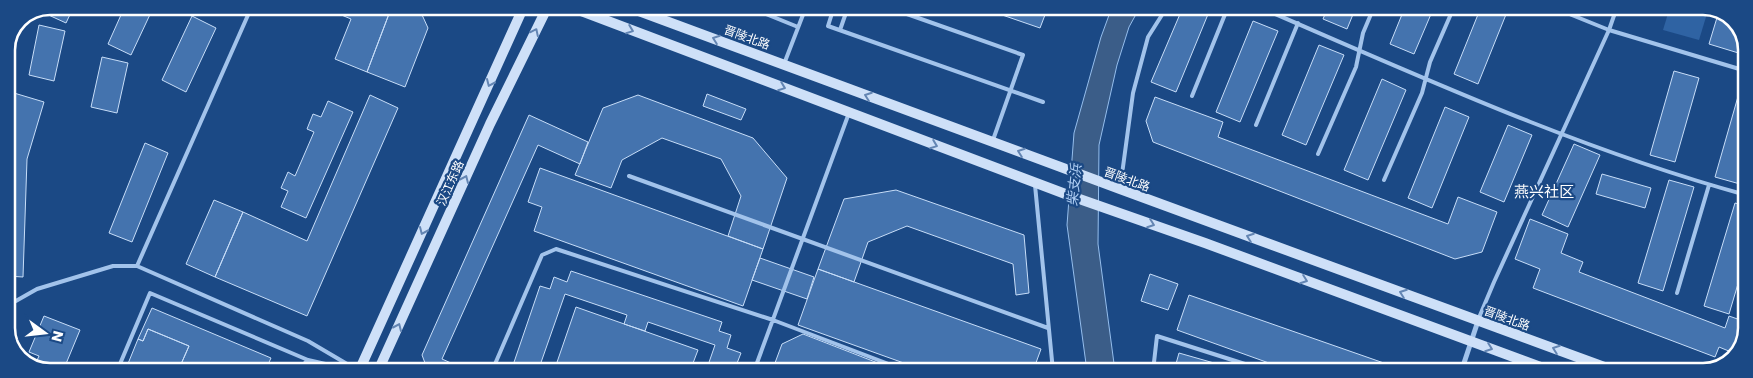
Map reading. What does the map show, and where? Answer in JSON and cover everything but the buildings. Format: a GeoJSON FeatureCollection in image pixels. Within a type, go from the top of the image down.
{"type":"FeatureCollection","features":[{"type":"Feature","properties":{"kind":"main road","name":"汉江东路"},"geometry":{"type":"LineString","coordinates":[[363,363],[520,15]]}},
{"type":"Feature","properties":{"kind":"main road","name":"汉江东路"},"geometry":{"type":"LineString","coordinates":[[382,363],[490,124],[544,15]]}},
{"type":"Feature","properties":{"kind":"main road"},"geometry":{"type":"LineString","coordinates":[[592,15],[1034,183],[1530,363]]}},
{"type":"Feature","properties":{"kind":"main road","name":"晋陵北路"},"geometry":{"type":"LineString","coordinates":[[652,15],[1594,363]]}},
{"type":"Feature","properties":{"kind":"street"},"geometry":{"type":"LineString","coordinates":[[1464,363],[1478,320]]}},
{"type":"Feature","properties":{"kind":"lane"},"geometry":{"type":"LineString","coordinates":[[137,266],[248,15]]}},
{"type":"Feature","properties":{"kind":"lane"},"geometry":{"type":"LineString","coordinates":[[769,15],[798,27]]}},
{"type":"Feature","properties":{"kind":"lane"},"geometry":{"type":"LineString","coordinates":[[784,64],[803,15]]}},
{"type":"Feature","properties":{"kind":"lane"},"geometry":{"type":"LineString","coordinates":[[831,15],[828,26],[1043,102]]}},
{"type":"Feature","properties":{"kind":"lane"},"geometry":{"type":"LineString","coordinates":[[840,30],[845,15]]}},
{"type":"Feature","properties":{"kind":"lane"},"geometry":{"type":"LineString","coordinates":[[909,15],[1023,56],[992,142]]}},
{"type":"Feature","properties":{"kind":"lane"},"geometry":{"type":"LineString","coordinates":[[1120,189],[1136,84],[1148,38],[1162,15]]}},
{"type":"Feature","properties":{"kind":"lane"},"geometry":{"type":"LineString","coordinates":[[1192,96],[1225,15]]}},
{"type":"Feature","properties":{"kind":"lane"},"geometry":{"type":"LineString","coordinates":[[1278,15],[1561,135],[1738,193]]}},
{"type":"Feature","properties":{"kind":"lane"},"geometry":{"type":"LineString","coordinates":[[1318,154],[1356,67],[1363,33],[1371,15]]}},
{"type":"Feature","properties":{"kind":"lane"},"geometry":{"type":"LineString","coordinates":[[1384,180],[1422,93],[1430,62],[1451,15]]}},
{"type":"Feature","properties":{"kind":"lane"},"geometry":{"type":"LineString","coordinates":[[1571,15],[1608,30],[1738,69]]}},
{"type":"Feature","properties":{"kind":"lane"},"geometry":{"type":"LineString","coordinates":[[1478,320],[1614,15]]}},
{"type":"Feature","properties":{"kind":"lane"},"geometry":{"type":"LineString","coordinates":[[1256,125],[1298,23]]}},
{"type":"Feature","properties":{"kind":"lane"},"geometry":{"type":"LineString","coordinates":[[757,363],[849,112]]}},
{"type":"Feature","properties":{"kind":"lane"},"geometry":{"type":"LineString","coordinates":[[629,176],[1048,328]]}},
{"type":"Feature","properties":{"kind":"lane"},"geometry":{"type":"LineString","coordinates":[[1034,183],[1052,363]]}},
{"type":"Feature","properties":{"kind":"lane"},"geometry":{"type":"LineString","coordinates":[[1677,293],[1710,185]]}},
{"type":"Feature","properties":{"kind":"lane"},"geometry":{"type":"LineString","coordinates":[[495,363],[542,255],[556,249],[773,320],[886,363]]}},
{"type":"Feature","properties":{"kind":"lane"},"geometry":{"type":"LineString","coordinates":[[15,301],[37,289],[114,266],[137,266],[308,341],[345,363]]}},
{"type":"Feature","properties":{"kind":"lane"},"geometry":{"type":"LineString","coordinates":[[120,363],[150,293],[308,360],[322,363]]}},
{"type":"Feature","properties":{"kind":"lane"},"geometry":{"type":"LineString","coordinates":[[1154,363],[1157,336],[1242,363]]}},
{"type":"Feature","properties":{"kind":"lane"},"geometry":{"type":"LineString","coordinates":[[305,363],[308,360]]}},
{"type":"Feature","properties":{"kind":"shaded area"},"geometry":{"type":"Polygon","coordinates":[[[1668,15],[1706,15],[1699,40],[1663,30],[1668,15]]]}},
{"type":"Feature","properties":{"kind":"water","name":"柴支浜"},"geometry":{"type":"Polygon","coordinates":[[[1109,15],[1136,15],[1129,27],[1117,65],[1099,145],[1098,244],[1114,363],[1086,363],[1067,225],[1074,133],[1109,15]]]}},
{"type":"Feature","properties":{"kind":"district","name":"燕兴社区"},"geometry":{"type":"Point","coordinates":[1544,191]}}]}
